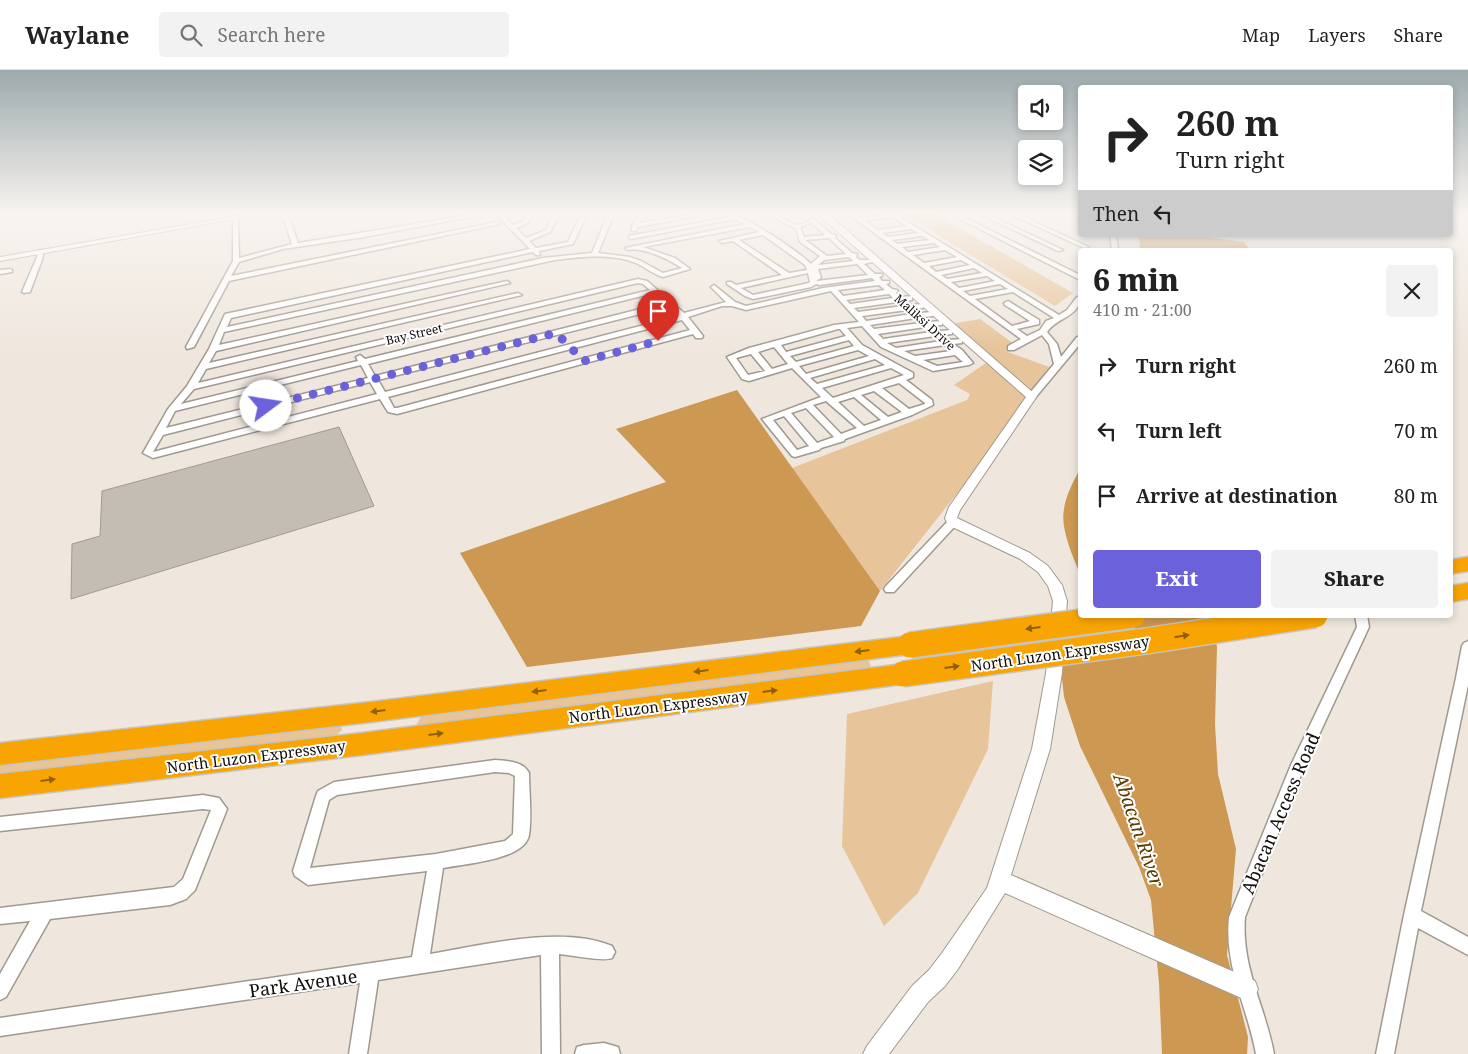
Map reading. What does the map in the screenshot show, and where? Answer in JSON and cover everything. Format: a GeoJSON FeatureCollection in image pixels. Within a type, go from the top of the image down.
{"type":"FeatureCollection","features":[{"type":"Feature","properties":{"kind":"highway"},"geometry":{"type":"LineString","coordinates":[[1453,566],[1468,564]]}},
{"type":"Feature","properties":{"kind":"highway"},"geometry":{"type":"LineString","coordinates":[[1453,594],[1468,591]]}},
{"type":"Feature","properties":{"kind":"highway","name":"North Luzon Expressway"},"geometry":{"type":"LineString","coordinates":[[0,754],[380,711],[1110,618]]}},
{"type":"Feature","properties":{"kind":"highway","name":"North Luzon Expressway"},"geometry":{"type":"LineString","coordinates":[[0,786],[362,744],[903,674],[1146,641],[1296,618]]}},
{"type":"Feature","properties":{"kind":"street"},"geometry":{"type":"LineString","coordinates":[[26,292],[39,260]]}},
{"type":"Feature","properties":{"kind":"street"},"geometry":{"type":"LineString","coordinates":[[239,260],[236,261],[227,279],[210,332],[213,348],[191,387],[172,409],[149,455],[570,347],[684,316],[712,306],[732,304],[746,308],[823,290],[891,282]]}},
{"type":"Feature","properties":{"kind":"street"},"geometry":{"type":"LineString","coordinates":[[227,279],[322,260]]}},
{"type":"Feature","properties":{"kind":"street"},"geometry":{"type":"LineString","coordinates":[[190,347],[228,316],[236,313],[487,260]]}},
{"type":"Feature","properties":{"kind":"street"},"geometry":{"type":"LineString","coordinates":[[210,332],[496,272],[543,260]]}},
{"type":"Feature","properties":{"kind":"street"},"geometry":{"type":"LineString","coordinates":[[633,260],[663,275],[687,269],[674,260]]}},
{"type":"Feature","properties":{"kind":"street"},"geometry":{"type":"LineString","coordinates":[[765,260],[788,276]]}},
{"type":"Feature","properties":{"kind":"street"},"geometry":{"type":"LineString","coordinates":[[802,260],[812,269],[823,290]]}},
{"type":"Feature","properties":{"kind":"street"},"geometry":{"type":"LineString","coordinates":[[820,260],[812,269],[814,282],[811,285],[753,297],[732,285],[788,276],[812,269],[870,261]]}},
{"type":"Feature","properties":{"kind":"street","name":"Maliksi Drive"},"geometry":{"type":"LineString","coordinates":[[858,260],[969,363],[936,369],[913,359]]}},
{"type":"Feature","properties":{"kind":"street"},"geometry":{"type":"LineString","coordinates":[[879,260],[1032,396]]}},
{"type":"Feature","properties":{"kind":"street"},"geometry":{"type":"LineString","coordinates":[[917,260],[971,298],[1036,321],[1036,323],[1012,328]]}},
{"type":"Feature","properties":{"kind":"street"},"geometry":{"type":"LineString","coordinates":[[925,265],[953,260]]}},
{"type":"Feature","properties":{"kind":"street"},"geometry":{"type":"LineString","coordinates":[[966,260],[1058,317]]}},
{"type":"Feature","properties":{"kind":"street"},"geometry":{"type":"LineString","coordinates":[[1044,260],[1078,277]]}},
{"type":"Feature","properties":{"kind":"street"},"geometry":{"type":"LineString","coordinates":[[936,274],[976,266]]}},
{"type":"Feature","properties":{"kind":"street"},"geometry":{"type":"LineString","coordinates":[[818,279],[877,268]]}},
{"type":"Feature","properties":{"kind":"street"},"geometry":{"type":"LineString","coordinates":[[0,272],[10,271]]}},
{"type":"Feature","properties":{"kind":"street"},"geometry":{"type":"LineString","coordinates":[[496,272],[584,361]]}},
{"type":"Feature","properties":{"kind":"street"},"geometry":{"type":"LineString","coordinates":[[947,282],[988,274]]}},
{"type":"Feature","properties":{"kind":"street"},"geometry":{"type":"LineString","coordinates":[[818,279],[884,275]]}},
{"type":"Feature","properties":{"kind":"street","name":"Bay Street"},"geometry":{"type":"LineString","coordinates":[[191,387],[638,281],[645,282],[655,291]]}},
{"type":"Feature","properties":{"kind":"street"},"geometry":{"type":"LineString","coordinates":[[958,290],[1000,282]]}},
{"type":"Feature","properties":{"kind":"street"},"geometry":{"type":"LineString","coordinates":[[213,348],[507,284]]}},
{"type":"Feature","properties":{"kind":"street"},"geometry":{"type":"LineString","coordinates":[[714,288],[732,304]]}},
{"type":"Feature","properties":{"kind":"street"},"geometry":{"type":"LineString","coordinates":[[833,289],[881,342],[895,350],[913,359],[959,352]]}},
{"type":"Feature","properties":{"kind":"street"},"geometry":{"type":"LineString","coordinates":[[842,298],[900,290]]}},
{"type":"Feature","properties":{"kind":"street"},"geometry":{"type":"LineString","coordinates":[[971,298],[1014,290]]}},
{"type":"Feature","properties":{"kind":"street"},"geometry":{"type":"LineString","coordinates":[[172,409],[363,363],[655,291],[684,316],[697,334],[584,361],[396,412],[392,410],[382,395],[372,379],[363,363],[354,348]]}},
{"type":"Feature","properties":{"kind":"street"},"geometry":{"type":"LineString","coordinates":[[202,367],[518,295]]}},
{"type":"Feature","properties":{"kind":"street"},"geometry":{"type":"LineString","coordinates":[[848,306],[909,298]]}},
{"type":"Feature","properties":{"kind":"street"},"geometry":{"type":"LineString","coordinates":[[996,306],[1028,299]]}},
{"type":"Feature","properties":{"kind":"street"},"geometry":{"type":"LineString","coordinates":[[1011,348],[1043,332],[1047,325],[1058,317],[1070,312],[1078,302]]}},
{"type":"Feature","properties":{"kind":"street"},"geometry":{"type":"LineString","coordinates":[[159,433],[670,304]]}},
{"type":"Feature","properties":{"kind":"street"},"geometry":{"type":"LineString","coordinates":[[856,315],[920,306]]}},
{"type":"Feature","properties":{"kind":"street"},"geometry":{"type":"LineString","coordinates":[[996,306],[999,318],[1026,339]]}},
{"type":"Feature","properties":{"kind":"street"},"geometry":{"type":"LineString","coordinates":[[859,348],[747,378],[731,357],[842,326],[930,314]]}},
{"type":"Feature","properties":{"kind":"street"},"geometry":{"type":"LineString","coordinates":[[999,318],[1015,315]]}},
{"type":"Feature","properties":{"kind":"street"},"geometry":{"type":"LineString","coordinates":[[872,332],[939,323]]}},
{"type":"Feature","properties":{"kind":"street"},"geometry":{"type":"LineString","coordinates":[[842,326],[859,348],[910,375],[855,394],[807,404],[767,419],[794,453],[798,454],[841,439],[930,404],[900,380]]}},
{"type":"Feature","properties":{"kind":"street"},"geometry":{"type":"LineString","coordinates":[[881,342],[949,332]]}},
{"type":"Feature","properties":{"kind":"street"},"geometry":{"type":"LineString","coordinates":[[1043,332],[1053,344],[1059,366]]}},
{"type":"Feature","properties":{"kind":"street"},"geometry":{"type":"LineString","coordinates":[[784,354],[850,337]]}},
{"type":"Feature","properties":{"kind":"street"},"geometry":{"type":"LineString","coordinates":[[895,350],[958,341]]}},
{"type":"Feature","properties":{"kind":"street"},"geometry":{"type":"LineString","coordinates":[[953,522],[951,514],[1032,396],[1078,342]]}},
{"type":"Feature","properties":{"kind":"street"},"geometry":{"type":"LineString","coordinates":[[775,344],[804,377],[818,387],[864,430]]}},
{"type":"Feature","properties":{"kind":"street"},"geometry":{"type":"LineString","coordinates":[[752,350],[770,372]]}},
{"type":"Feature","properties":{"kind":"street"},"geometry":{"type":"LineString","coordinates":[[804,377],[876,356]]}},
{"type":"Feature","properties":{"kind":"street"},"geometry":{"type":"LineString","coordinates":[[818,387],[893,365]]}},
{"type":"Feature","properties":{"kind":"street"},"geometry":{"type":"LineString","coordinates":[[876,388],[909,413]]}},
{"type":"Feature","properties":{"kind":"street"},"geometry":{"type":"LineString","coordinates":[[855,394],[888,421]]}},
{"type":"Feature","properties":{"kind":"street"},"geometry":{"type":"LineString","coordinates":[[807,404],[841,439]]}},
{"type":"Feature","properties":{"kind":"street"},"geometry":{"type":"LineString","coordinates":[[785,412],[816,448]]}},
{"type":"Feature","properties":{"kind":"street"},"geometry":{"type":"LineString","coordinates":[[875,1054],[920,994],[937,978],[950,961],[995,892],[1041,749],[1054,673],[1060,601],[1055,585],[1043,569],[1015,550],[953,522]]}},
{"type":"Feature","properties":{"kind":"street"},"geometry":{"type":"LineString","coordinates":[[890,589],[953,522]]}},
{"type":"Feature","properties":{"kind":"street","name":"Abacan Access Road"},"geometry":{"type":"LineString","coordinates":[[1265,1054],[1242,987],[1233,935],[1236,917],[1298,765],[1363,627],[1362,618]]}},
{"type":"Feature","properties":{"kind":"street"},"geometry":{"type":"LineString","coordinates":[[1385,1054],[1412,915],[1466,679],[1468,646]]}},
{"type":"Feature","properties":{"kind":"street"},"geometry":{"type":"LineString","coordinates":[[495,766],[511,766],[522,773],[521,836],[516,844],[508,848],[436,862],[308,878],[301,871],[324,796],[334,789],[495,766]]}},
{"type":"Feature","properties":{"kind":"street"},"geometry":{"type":"LineString","coordinates":[[0,824],[203,802],[214,803],[219,809],[189,884],[180,893],[170,897],[0,916]]}},
{"type":"Feature","properties":{"kind":"street"},"geometry":{"type":"LineString","coordinates":[[420,963],[436,862]]}},
{"type":"Feature","properties":{"kind":"street"},"geometry":{"type":"LineString","coordinates":[[999,880],[1242,987]]}},
{"type":"Feature","properties":{"kind":"street"},"geometry":{"type":"LineString","coordinates":[[0,991],[46,910]]}},
{"type":"Feature","properties":{"kind":"street"},"geometry":{"type":"LineString","coordinates":[[1412,915],[1468,946]]}},
{"type":"Feature","properties":{"kind":"street"},"geometry":{"type":"LineString","coordinates":[[550,945],[551,1054]]}},
{"type":"Feature","properties":{"kind":"street","name":"Park Avenue"},"geometry":{"type":"LineString","coordinates":[[0,1027],[550,945],[577,945],[606,952]]}},
{"type":"Feature","properties":{"kind":"street"},"geometry":{"type":"LineString","coordinates":[[358,1054],[370,973]]}},
{"type":"Feature","properties":{"kind":"street"},"geometry":{"type":"LineString","coordinates":[[584,1054],[604,1052],[612,1054]]}},
{"type":"Feature","properties":{"kind":"shaded area"},"geometry":{"type":"Polygon","coordinates":[[[979,260],[1015,260],[1073,293],[1055,306],[979,260]]]}},
{"type":"Feature","properties":{"kind":"shaded area"},"geometry":{"type":"Polygon","coordinates":[[[980,319],[1014,344],[1005,351],[1055,369],[880,591],[792,468],[967,400],[970,394],[954,385],[986,363],[945,325],[980,319]]]}},
{"type":"Feature","properties":{"kind":"shaded area"},"geometry":{"type":"Polygon","coordinates":[[[737,390],[880,591],[861,626],[527,667],[460,553],[666,482],[616,429],[737,390]]]}},
{"type":"Feature","properties":{"kind":"shaded area"},"geometry":{"type":"Polygon","coordinates":[[[867,656],[873,672],[420,728],[417,724],[422,714],[867,656]]]}},
{"type":"Feature","properties":{"kind":"shaded area"},"geometry":{"type":"Polygon","coordinates":[[[993,681],[988,749],[918,893],[884,926],[842,846],[847,714],[993,681]]]}},
{"type":"Feature","properties":{"kind":"shaded area"},"geometry":{"type":"Polygon","coordinates":[[[337,724],[341,726],[342,730],[332,739],[0,780],[0,759],[337,724]]]}},
{"type":"Feature","properties":{"kind":"water"},"geometry":{"type":"Polygon","coordinates":[[[1078,473],[1078,569],[1068,542],[1063,517],[1072,484],[1078,473]]]}},
{"type":"Feature","properties":{"kind":"water","name":"Abacan River"},"geometry":{"type":"Polygon","coordinates":[[[1089,618],[1212,618],[1217,647],[1215,724],[1218,774],[1236,849],[1227,955],[1248,1037],[1247,1054],[1162,1054],[1159,983],[1151,900],[1139,867],[1080,746],[1064,697],[1061,669],[1084,634],[1089,618]]]}},
{"type":"Feature","properties":{"kind":"building"},"geometry":{"type":"Polygon","coordinates":[[[339,427],[374,506],[71,599],[72,544],[100,536],[102,491],[339,427]]]}},
{"type":"Feature","properties":{"kind":"route"},"geometry":{"type":"LineString","coordinates":[[266,406],[556,333],[584,361],[658,341]]}}]}
